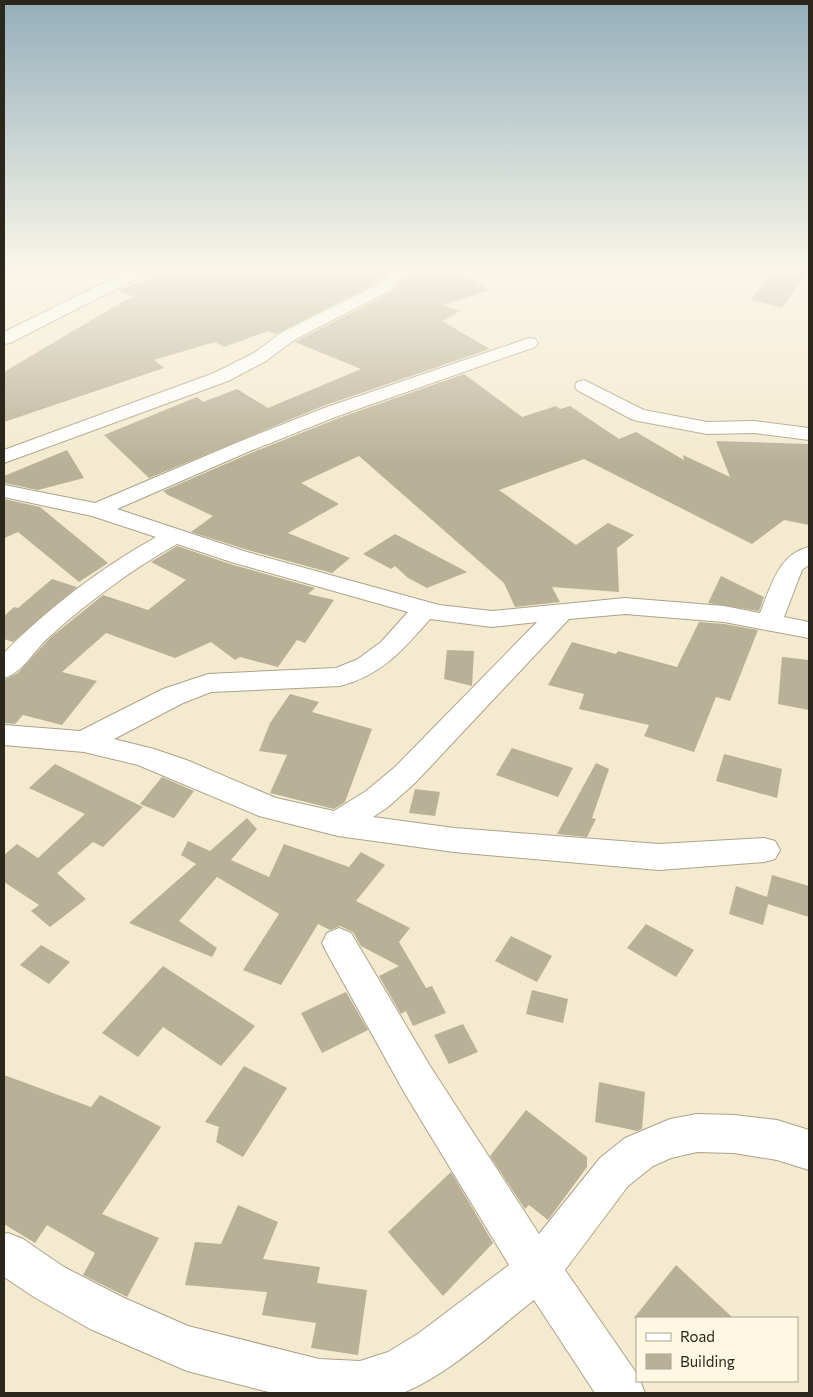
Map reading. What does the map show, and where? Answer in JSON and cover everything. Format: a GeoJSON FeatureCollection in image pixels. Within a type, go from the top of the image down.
{"type":"FeatureCollection","features":[{"type":"Feature","properties":{"kind":"street"},"geometry":{"type":"LineString","coordinates":[[4,339],[18,332]]}},
{"type":"Feature","properties":{"kind":"street"},"geometry":{"type":"LineString","coordinates":[[4,457],[227,374],[260,357],[295,332]]}},
{"type":"Feature","properties":{"kind":"street"},"geometry":{"type":"LineString","coordinates":[[97,510],[243,447],[322,416],[529,343]]}},
{"type":"Feature","properties":{"kind":"street"},"geometry":{"type":"LineString","coordinates":[[584,386],[638,415],[707,428],[754,427],[809,434]]}},
{"type":"Feature","properties":{"kind":"street"},"geometry":{"type":"LineString","coordinates":[[4,491],[97,510],[239,557],[425,609],[465,617],[492,619],[625,606],[699,611],[809,630]]}},
{"type":"Feature","properties":{"kind":"street"},"geometry":{"type":"LineString","coordinates":[[4,669],[39,632],[77,602],[130,561],[175,536]]}},
{"type":"Feature","properties":{"kind":"street"},"geometry":{"type":"LineString","coordinates":[[768,622],[792,566],[809,554]]}},
{"type":"Feature","properties":{"kind":"street"},"geometry":{"type":"LineString","coordinates":[[84,742],[196,686],[221,681],[340,677],[367,665],[390,648],[425,609]]}},
{"type":"Feature","properties":{"kind":"street"},"geometry":{"type":"LineString","coordinates":[[338,824],[376,799],[405,776],[562,612]]}},
{"type":"Feature","properties":{"kind":"street"},"geometry":{"type":"LineString","coordinates":[[4,735],[84,742],[144,756],[270,808],[338,824],[454,840],[659,857],[764,850]]}},
{"type":"Feature","properties":{"kind":"street"},"geometry":{"type":"LineString","coordinates":[[339,943],[422,1087],[518,1242],[539,1269],[622,1393]]}},
{"type":"Feature","properties":{"kind":"street"},"geometry":{"type":"LineString","coordinates":[[8,1254],[49,1282],[106,1313],[187,1348],[319,1382],[360,1389],[399,1372],[420,1358],[468,1325],[539,1269],[614,1172],[639,1152],[670,1139],[697,1133],[743,1135],[777,1140],[809,1150]]}},
{"type":"Feature","properties":{"kind":"building"},"geometry":{"type":"Polygon","coordinates":[[[71,332],[265,332],[224,347],[215,342],[154,360],[164,368],[4,422],[4,372],[71,332]]]}},
{"type":"Feature","properties":{"kind":"building"},"geometry":{"type":"Polygon","coordinates":[[[314,332],[461,332],[490,349],[323,406],[149,478],[104,435],[197,397],[203,402],[237,389],[268,408],[361,369],[295,342],[314,332]]]}},
{"type":"Feature","properties":{"kind":"building"},"geometry":{"type":"Polygon","coordinates":[[[464,374],[522,417],[556,406],[560,409],[570,406],[619,439],[636,432],[684,460],[683,455],[730,477],[716,441],[809,444],[809,525],[784,520],[752,544],[584,459],[499,490],[576,545],[608,523],[634,535],[617,548],[619,592],[552,587],[560,602],[515,607],[504,583],[359,456],[301,483],[339,504],[288,533],[350,558],[332,573],[191,532],[213,516],[163,491],[339,418],[464,374]]]}},
{"type":"Feature","properties":{"kind":"building"},"geometry":{"type":"Polygon","coordinates":[[[67,450],[84,478],[38,490],[4,483],[4,476],[67,450]]]}},
{"type":"Feature","properties":{"kind":"building"},"geometry":{"type":"Polygon","coordinates":[[[4,499],[40,507],[108,563],[79,582],[18,532],[4,538],[4,499]]]}},
{"type":"Feature","properties":{"kind":"building"},"geometry":{"type":"Polygon","coordinates":[[[395,534],[467,572],[427,588],[408,578],[395,566],[391,569],[363,554],[395,534]]]}},
{"type":"Feature","properties":{"kind":"building"},"geometry":{"type":"Polygon","coordinates":[[[177,546],[230,564],[315,588],[308,594],[334,600],[305,643],[297,640],[278,667],[240,657],[235,660],[211,642],[175,658],[106,633],[62,672],[97,681],[62,725],[23,715],[15,724],[4,723],[4,680],[18,673],[50,638],[103,595],[148,610],[186,580],[151,562],[177,546]]]}},
{"type":"Feature","properties":{"kind":"building"},"geometry":{"type":"Polygon","coordinates":[[[721,576],[764,597],[759,611],[708,603],[721,576]]]}},
{"type":"Feature","properties":{"kind":"building"},"geometry":{"type":"Polygon","coordinates":[[[52,579],[77,587],[13,642],[4,639],[4,616],[14,607],[18,608],[52,579]]]}},
{"type":"Feature","properties":{"kind":"building"},"geometry":{"type":"Polygon","coordinates":[[[699,622],[758,630],[730,701],[716,697],[694,752],[644,736],[649,725],[579,709],[584,694],[548,685],[572,642],[616,654],[618,651],[677,667],[699,622]]]}},
{"type":"Feature","properties":{"kind":"building"},"geometry":{"type":"Polygon","coordinates":[[[447,650],[474,651],[472,686],[444,679],[447,650]]]}},
{"type":"Feature","properties":{"kind":"building"},"geometry":{"type":"Polygon","coordinates":[[[782,657],[809,660],[809,710],[778,704],[782,657]]]}},
{"type":"Feature","properties":{"kind":"building"},"geometry":{"type":"Polygon","coordinates":[[[290,694],[319,702],[312,712],[372,729],[345,802],[334,809],[270,793],[287,755],[259,751],[270,723],[290,694]]]}},
{"type":"Feature","properties":{"kind":"building"},"geometry":{"type":"Polygon","coordinates":[[[512,748],[573,768],[558,797],[496,775],[512,748]]]}},
{"type":"Feature","properties":{"kind":"building"},"geometry":{"type":"Polygon","coordinates":[[[724,754],[782,769],[777,798],[716,781],[724,754]]]}},
{"type":"Feature","properties":{"kind":"building"},"geometry":{"type":"Polygon","coordinates":[[[596,763],[609,769],[592,818],[596,819],[587,837],[557,834],[596,763]]]}},
{"type":"Feature","properties":{"kind":"building"},"geometry":{"type":"Polygon","coordinates":[[[55,764],[143,807],[103,847],[93,842],[57,873],[86,899],[50,927],[31,911],[39,905],[4,882],[4,855],[17,844],[38,858],[85,814],[29,788],[55,764]]]}},
{"type":"Feature","properties":{"kind":"building"},"geometry":{"type":"Polygon","coordinates":[[[162,777],[194,791],[174,818],[140,804],[162,777]]]}},
{"type":"Feature","properties":{"kind":"building"},"geometry":{"type":"Polygon","coordinates":[[[415,789],[440,792],[435,816],[409,813],[415,789]]]}},
{"type":"Feature","properties":{"kind":"building"},"geometry":{"type":"Polygon","coordinates":[[[247,818],[257,829],[231,860],[269,877],[284,844],[349,867],[361,852],[385,865],[356,901],[410,928],[399,942],[426,988],[432,986],[446,1013],[413,1026],[406,1011],[401,1014],[379,976],[399,966],[361,946],[353,932],[340,926],[330,930],[318,924],[281,985],[243,970],[279,914],[217,877],[179,921],[217,948],[212,957],[129,923],[196,864],[181,855],[188,841],[210,851],[247,818]]]}},
{"type":"Feature","properties":{"kind":"building"},"geometry":{"type":"Polygon","coordinates":[[[772,875],[809,886],[809,917],[768,904],[763,925],[729,914],[736,886],[767,897],[772,875]]]}},
{"type":"Feature","properties":{"kind":"building"},"geometry":{"type":"Polygon","coordinates":[[[646,924],[694,950],[676,977],[627,948],[646,924]]]}},
{"type":"Feature","properties":{"kind":"building"},"geometry":{"type":"Polygon","coordinates":[[[511,936],[552,956],[537,982],[495,961],[511,936]]]}},
{"type":"Feature","properties":{"kind":"building"},"geometry":{"type":"Polygon","coordinates":[[[41,945],[70,962],[49,984],[20,965],[41,945]]]}},
{"type":"Feature","properties":{"kind":"building"},"geometry":{"type":"Polygon","coordinates":[[[163,966],[255,1026],[221,1066],[163,1027],[138,1057],[102,1033],[163,966]]]}},
{"type":"Feature","properties":{"kind":"building"},"geometry":{"type":"Polygon","coordinates":[[[532,990],[568,999],[563,1023],[526,1014],[532,990]]]}},
{"type":"Feature","properties":{"kind":"building"},"geometry":{"type":"Polygon","coordinates":[[[346,992],[368,1030],[322,1053],[301,1013],[346,992]]]}},
{"type":"Feature","properties":{"kind":"building"},"geometry":{"type":"Polygon","coordinates":[[[463,1024],[478,1052],[449,1064],[434,1035],[463,1024]]]}},
{"type":"Feature","properties":{"kind":"building"},"geometry":{"type":"Polygon","coordinates":[[[244,1066],[287,1088],[243,1157],[216,1142],[219,1127],[205,1122],[244,1066]]]}},
{"type":"Feature","properties":{"kind":"building"},"geometry":{"type":"Polygon","coordinates":[[[4,1075],[91,1107],[100,1095],[161,1127],[102,1214],[159,1238],[127,1297],[83,1275],[95,1253],[47,1225],[35,1243],[4,1224],[4,1075]]]}},
{"type":"Feature","properties":{"kind":"building"},"geometry":{"type":"Polygon","coordinates":[[[599,1082],[645,1092],[642,1129],[637,1131],[595,1122],[599,1082]]]}},
{"type":"Feature","properties":{"kind":"building"},"geometry":{"type":"Polygon","coordinates":[[[526,1110],[587,1157],[587,1167],[548,1220],[529,1205],[525,1209],[490,1156],[526,1110]]]}},
{"type":"Feature","properties":{"kind":"building"},"geometry":{"type":"Polygon","coordinates":[[[451,1172],[493,1243],[443,1296],[388,1232],[451,1172]]]}},
{"type":"Feature","properties":{"kind":"building"},"geometry":{"type":"Polygon","coordinates":[[[238,1205],[278,1222],[263,1259],[320,1267],[317,1283],[367,1290],[358,1355],[311,1348],[316,1323],[262,1315],[267,1292],[185,1285],[195,1242],[221,1244],[238,1205]]]}},
{"type":"Feature","properties":{"kind":"building"},"geometry":{"type":"Polygon","coordinates":[[[676,1265],[732,1317],[636,1317],[634,1318],[676,1265]]]}}]}
